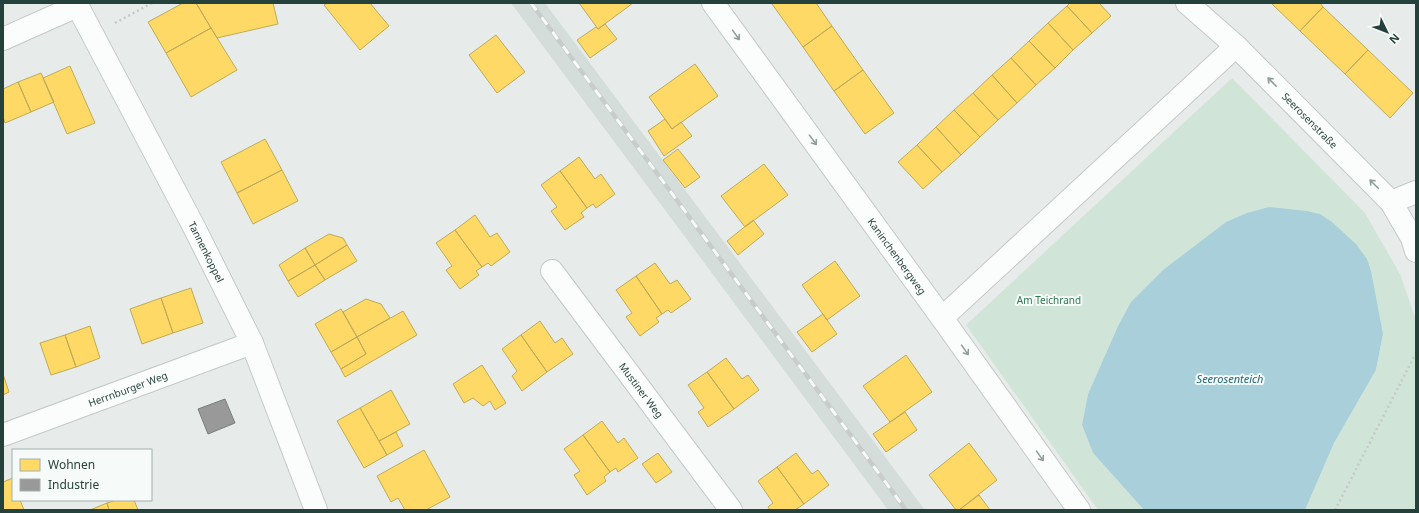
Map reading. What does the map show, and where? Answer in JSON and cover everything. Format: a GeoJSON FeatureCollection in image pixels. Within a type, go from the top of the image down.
{"type":"FeatureCollection","features":[{"type":"Feature","properties":{"kind":"street","name":"Kaninchenbergweg"},"geometry":{"type":"LineString","coordinates":[[714,3],[1079,510]]}},
{"type":"Feature","properties":{"kind":"street","name":"Seerosenstraße"},"geometry":{"type":"LineString","coordinates":[[1187,3],[1236,46],[1392,202],[1412,238],[1416,251]]}},
{"type":"Feature","properties":{"kind":"street","name":"Tannenkoppel"},"geometry":{"type":"LineString","coordinates":[[76,4],[194,227],[252,343],[316,510]]}},
{"type":"Feature","properties":{"kind":"street"},"geometry":{"type":"LineString","coordinates":[[3,39],[76,4]]}},
{"type":"Feature","properties":{"kind":"street"},"geometry":{"type":"LineString","coordinates":[[942,318],[1236,46]]}},
{"type":"Feature","properties":{"kind":"street"},"geometry":{"type":"LineString","coordinates":[[1392,202],[1416,192]]}},
{"type":"Feature","properties":{"kind":"street","name":"Mustiner Weg"},"geometry":{"type":"LineString","coordinates":[[552,271],[731,510]]}},
{"type":"Feature","properties":{"kind":"street","name":"Herrnburger Weg"},"geometry":{"type":"LineString","coordinates":[[3,435],[252,343]]}},
{"type":"Feature","properties":{"kind":"path"},"geometry":{"type":"LineString","coordinates":[[93,35],[152,3]]}},
{"type":"Feature","properties":{"kind":"path"},"geometry":{"type":"LineString","coordinates":[[1335,510],[1416,353]]}},
{"type":"Feature","properties":{"kind":"shaded area"},"geometry":{"type":"Polygon","coordinates":[[[511,3],[545,3],[925,510],[888,510],[511,3]]]}},
{"type":"Feature","properties":{"kind":"green space","name":"Am Teichrand"},"geometry":{"type":"Polygon","coordinates":[[[1232,78],[1365,213],[1400,274],[1416,320],[1416,510],[1305,510],[1334,443],[1376,370],[1383,334],[1163,270],[1131,303],[1118,326],[1088,394],[1082,425],[1093,453],[1144,510],[1098,510],[966,325],[1232,78]]]}},
{"type":"Feature","properties":{"kind":"water","name":"Seerosenteich"},"geometry":{"type":"Polygon","coordinates":[[[1269,207],[1307,211],[1320,214],[1332,222],[1356,244],[1367,259],[1371,271],[1383,334],[1376,370],[1334,443],[1305,510],[1144,510],[1093,453],[1082,425],[1088,394],[1118,326],[1131,302],[1163,270],[1226,222],[1247,213],[1269,207]]]}},
{"type":"Feature","properties":{"kind":"building: Wohnen"},"geometry":{"type":"Polygon","coordinates":[[[183,3],[196,3],[211,28],[166,53],[148,22],[183,3]]]}},
{"type":"Feature","properties":{"kind":"building: Wohnen"},"geometry":{"type":"Polygon","coordinates":[[[196,3],[273,3],[278,24],[217,38],[196,3]]]}},
{"type":"Feature","properties":{"kind":"building: Wohnen"},"geometry":{"type":"Polygon","coordinates":[[[327,3],[370,3],[389,26],[360,50],[324,5],[327,3]]]}},
{"type":"Feature","properties":{"kind":"building: Wohnen"},"geometry":{"type":"Polygon","coordinates":[[[579,3],[633,3],[598,29],[579,3]]]}},
{"type":"Feature","properties":{"kind":"building: Wohnen"},"geometry":{"type":"Polygon","coordinates":[[[816,3],[832,26],[803,47],[772,4],[816,3]]]}},
{"type":"Feature","properties":{"kind":"building: Wohnen"},"geometry":{"type":"Polygon","coordinates":[[[1070,3],[1099,3],[1111,16],[1092,33],[1067,6],[1070,3]]]}},
{"type":"Feature","properties":{"kind":"building: Wohnen"},"geometry":{"type":"Polygon","coordinates":[[[1271,3],[1320,3],[1323,7],[1300,31],[1271,3]]]}},
{"type":"Feature","properties":{"kind":"building: Wohnen"},"geometry":{"type":"Polygon","coordinates":[[[1067,6],[1092,33],[1073,50],[1048,23],[1067,6]]]}},
{"type":"Feature","properties":{"kind":"building: Wohnen"},"geometry":{"type":"Polygon","coordinates":[[[1323,7],[1368,50],[1345,74],[1300,31],[1323,7]]]}},
{"type":"Feature","properties":{"kind":"building: Wohnen"},"geometry":{"type":"Polygon","coordinates":[[[1048,23],[1073,50],[1055,68],[1029,41],[1048,23]]]}},
{"type":"Feature","properties":{"kind":"building: Wohnen"},"geometry":{"type":"Polygon","coordinates":[[[605,24],[617,39],[590,58],[577,40],[596,27],[598,29],[605,24]]]}},
{"type":"Feature","properties":{"kind":"building: Wohnen"},"geometry":{"type":"Polygon","coordinates":[[[832,26],[863,70],[834,91],[803,47],[832,26]]]}},
{"type":"Feature","properties":{"kind":"building: Wohnen"},"geometry":{"type":"Polygon","coordinates":[[[211,28],[237,70],[191,97],[166,53],[211,28]]]}},
{"type":"Feature","properties":{"kind":"building: Wohnen"},"geometry":{"type":"Polygon","coordinates":[[[496,35],[525,72],[497,93],[469,55],[496,35]]]}},
{"type":"Feature","properties":{"kind":"building: Wohnen"},"geometry":{"type":"Polygon","coordinates":[[[1029,41],[1055,68],[1036,85],[1011,58],[1029,41]]]}},
{"type":"Feature","properties":{"kind":"building: Wohnen"},"geometry":{"type":"Polygon","coordinates":[[[1368,50],[1413,93],[1390,118],[1345,74],[1368,50]]]}},
{"type":"Feature","properties":{"kind":"building: Wohnen"},"geometry":{"type":"Polygon","coordinates":[[[1011,58],[1036,85],[1017,103],[992,75],[1011,58]]]}},
{"type":"Feature","properties":{"kind":"building: Wohnen"},"geometry":{"type":"Polygon","coordinates":[[[695,64],[718,96],[672,129],[649,97],[695,64]]]}},
{"type":"Feature","properties":{"kind":"building: Wohnen"},"geometry":{"type":"Polygon","coordinates":[[[70,66],[95,123],[67,134],[43,78],[70,66]]]}},
{"type":"Feature","properties":{"kind":"building: Wohnen"},"geometry":{"type":"Polygon","coordinates":[[[863,70],[894,113],[865,134],[834,91],[863,70]]]}},
{"type":"Feature","properties":{"kind":"building: Wohnen"},"geometry":{"type":"Polygon","coordinates":[[[41,73],[54,102],[31,112],[18,82],[41,73]]]}},
{"type":"Feature","properties":{"kind":"building: Wohnen"},"geometry":{"type":"Polygon","coordinates":[[[992,75],[1017,103],[998,120],[973,93],[992,75]]]}},
{"type":"Feature","properties":{"kind":"building: Wohnen"},"geometry":{"type":"Polygon","coordinates":[[[18,82],[31,112],[5,123],[3,117],[3,89],[18,82]]]}},
{"type":"Feature","properties":{"kind":"building: Wohnen"},"geometry":{"type":"Polygon","coordinates":[[[973,93],[998,120],[980,137],[954,110],[973,93]]]}},
{"type":"Feature","properties":{"kind":"building: Wohnen"},"geometry":{"type":"Polygon","coordinates":[[[954,110],[980,137],[961,155],[936,127],[954,110]]]}},
{"type":"Feature","properties":{"kind":"building: Wohnen"},"geometry":{"type":"Polygon","coordinates":[[[665,119],[672,129],[681,122],[692,136],[664,156],[648,131],[665,119]]]}},
{"type":"Feature","properties":{"kind":"building: Wohnen"},"geometry":{"type":"Polygon","coordinates":[[[936,127],[961,155],[942,172],[917,145],[936,127]]]}},
{"type":"Feature","properties":{"kind":"building: Wohnen"},"geometry":{"type":"Polygon","coordinates":[[[265,139],[282,170],[237,193],[221,162],[265,139]]]}},
{"type":"Feature","properties":{"kind":"building: Wohnen"},"geometry":{"type":"Polygon","coordinates":[[[917,145],[942,172],[923,189],[898,162],[917,145]]]}},
{"type":"Feature","properties":{"kind":"building: Wohnen"},"geometry":{"type":"Polygon","coordinates":[[[678,149],[700,177],[685,188],[663,160],[678,149]]]}},
{"type":"Feature","properties":{"kind":"building: Wohnen"},"geometry":{"type":"Polygon","coordinates":[[[579,157],[595,179],[601,174],[615,194],[596,208],[593,204],[587,208],[560,171],[579,157]]]}},
{"type":"Feature","properties":{"kind":"building: Wohnen"},"geometry":{"type":"Polygon","coordinates":[[[764,164],[788,195],[745,227],[721,196],[764,164]]]}},
{"type":"Feature","properties":{"kind":"building: Wohnen"},"geometry":{"type":"Polygon","coordinates":[[[282,170],[298,201],[253,224],[237,193],[282,170]]]}},
{"type":"Feature","properties":{"kind":"building: Wohnen"},"geometry":{"type":"Polygon","coordinates":[[[560,171],[587,208],[581,213],[584,217],[565,230],[551,211],[557,207],[541,185],[560,171]]]}},
{"type":"Feature","properties":{"kind":"building: Wohnen"},"geometry":{"type":"Polygon","coordinates":[[[475,215],[490,237],[497,233],[510,252],[491,266],[488,263],[482,267],[455,230],[475,215]]]}},
{"type":"Feature","properties":{"kind":"building: Wohnen"},"geometry":{"type":"Polygon","coordinates":[[[753,220],[764,234],[738,255],[727,241],[753,220]]]}},
{"type":"Feature","properties":{"kind":"building: Wohnen"},"geometry":{"type":"Polygon","coordinates":[[[455,230],[482,267],[476,271],[479,275],[460,289],[446,270],[452,266],[436,243],[455,230]]]}},
{"type":"Feature","properties":{"kind":"building: Wohnen"},"geometry":{"type":"Polygon","coordinates":[[[329,234],[343,238],[347,245],[315,265],[305,248],[329,234]]]}},
{"type":"Feature","properties":{"kind":"building: Wohnen"},"geometry":{"type":"Polygon","coordinates":[[[347,245],[357,261],[325,280],[315,265],[347,245]]]}},
{"type":"Feature","properties":{"kind":"building: Wohnen"},"geometry":{"type":"Polygon","coordinates":[[[305,248],[315,265],[288,281],[279,265],[305,248]]]}},
{"type":"Feature","properties":{"kind":"building: Wohnen"},"geometry":{"type":"Polygon","coordinates":[[[835,261],[860,296],[827,320],[802,285],[835,261]]]}},
{"type":"Feature","properties":{"kind":"building: Wohnen"},"geometry":{"type":"Polygon","coordinates":[[[655,263],[670,284],[677,280],[691,299],[671,313],[668,310],[662,314],[636,276],[655,263]]]}},
{"type":"Feature","properties":{"kind":"building: Wohnen"},"geometry":{"type":"Polygon","coordinates":[[[315,265],[325,280],[298,297],[288,281],[315,265]]]}},
{"type":"Feature","properties":{"kind":"building: Wohnen"},"geometry":{"type":"Polygon","coordinates":[[[636,276],[662,314],[656,318],[659,322],[640,336],[626,317],[632,313],[616,290],[636,276]]]}},
{"type":"Feature","properties":{"kind":"building: Wohnen"},"geometry":{"type":"Polygon","coordinates":[[[191,288],[203,323],[173,333],[161,298],[191,288]]]}},
{"type":"Feature","properties":{"kind":"building: Wohnen"},"geometry":{"type":"Polygon","coordinates":[[[161,298],[173,333],[142,344],[130,309],[161,298]]]}},
{"type":"Feature","properties":{"kind":"building: Wohnen"},"geometry":{"type":"Polygon","coordinates":[[[366,299],[381,304],[390,318],[357,337],[343,312],[366,299]]]}},
{"type":"Feature","properties":{"kind":"building: Wohnen"},"geometry":{"type":"Polygon","coordinates":[[[341,309],[357,337],[331,352],[315,324],[341,309]]]}},
{"type":"Feature","properties":{"kind":"building: Wohnen"},"geometry":{"type":"Polygon","coordinates":[[[403,311],[417,335],[345,377],[341,369],[366,354],[357,337],[403,311]]]}},
{"type":"Feature","properties":{"kind":"building: Wohnen"},"geometry":{"type":"Polygon","coordinates":[[[823,314],[837,334],[812,352],[797,332],[823,314]]]}},
{"type":"Feature","properties":{"kind":"building: Wohnen"},"geometry":{"type":"Polygon","coordinates":[[[540,321],[555,343],[562,338],[573,354],[547,372],[521,335],[540,321]]]}},
{"type":"Feature","properties":{"kind":"building: Wohnen"},"geometry":{"type":"Polygon","coordinates":[[[90,326],[100,358],[76,367],[65,335],[90,326]]]}},
{"type":"Feature","properties":{"kind":"building: Wohnen"},"geometry":{"type":"Polygon","coordinates":[[[65,335],[76,367],[51,375],[40,343],[65,335]]]}},
{"type":"Feature","properties":{"kind":"building: Wohnen"},"geometry":{"type":"Polygon","coordinates":[[[521,335],[547,372],[522,391],[512,376],[517,371],[502,349],[521,335]]]}},
{"type":"Feature","properties":{"kind":"building: Wohnen"},"geometry":{"type":"Polygon","coordinates":[[[357,337],[366,354],[341,369],[331,352],[357,337]]]}},
{"type":"Feature","properties":{"kind":"building: Wohnen"},"geometry":{"type":"Polygon","coordinates":[[[906,355],[932,392],[890,422],[863,386],[906,355]]]}},
{"type":"Feature","properties":{"kind":"building: Wohnen"},"geometry":{"type":"Polygon","coordinates":[[[726,358],[742,379],[748,375],[759,390],[734,409],[707,372],[726,358]]]}},
{"type":"Feature","properties":{"kind":"building: Wohnen"},"geometry":{"type":"Polygon","coordinates":[[[482,365],[506,403],[495,410],[490,401],[483,406],[473,398],[464,403],[453,384],[482,365]]]}},
{"type":"Feature","properties":{"kind":"building: Wohnen"},"geometry":{"type":"Polygon","coordinates":[[[707,372],[734,409],[708,427],[698,412],[704,408],[688,385],[707,372]]]}},
{"type":"Feature","properties":{"kind":"building: Wohnen"},"geometry":{"type":"Polygon","coordinates":[[[3,374],[9,392],[3,395],[3,374]]]}},
{"type":"Feature","properties":{"kind":"building: Wohnen"},"geometry":{"type":"Polygon","coordinates":[[[391,390],[410,424],[379,441],[360,408],[391,390]]]}},
{"type":"Feature","properties":{"kind":"building: Wohnen"},"geometry":{"type":"Polygon","coordinates":[[[360,408],[387,455],[364,468],[337,421],[360,408]]]}},
{"type":"Feature","properties":{"kind":"building: Wohnen"},"geometry":{"type":"Polygon","coordinates":[[[905,412],[917,430],[886,452],[873,434],[905,412]]]}},
{"type":"Feature","properties":{"kind":"building: Wohnen"},"geometry":{"type":"Polygon","coordinates":[[[602,421],[618,443],[624,438],[638,458],[618,472],[616,468],[610,472],[583,435],[602,421]]]}},
{"type":"Feature","properties":{"kind":"building: Wohnen"},"geometry":{"type":"Polygon","coordinates":[[[396,432],[403,446],[387,455],[379,441],[396,432]]]}},
{"type":"Feature","properties":{"kind":"building: Wohnen"},"geometry":{"type":"Polygon","coordinates":[[[583,435],[610,472],[604,477],[606,481],[587,495],[574,475],[580,471],[564,449],[583,435]]]}},
{"type":"Feature","properties":{"kind":"building: Wohnen"},"geometry":{"type":"Polygon","coordinates":[[[969,443],[997,480],[959,510],[956,510],[929,475],[969,443]]]}},
{"type":"Feature","properties":{"kind":"building: Wohnen"},"geometry":{"type":"Polygon","coordinates":[[[424,450],[450,497],[426,510],[405,510],[398,498],[391,502],[377,476],[424,450]]]}},
{"type":"Feature","properties":{"kind":"building: Wohnen"},"geometry":{"type":"Polygon","coordinates":[[[658,453],[672,472],[656,483],[642,464],[658,453]]]}},
{"type":"Feature","properties":{"kind":"building: Wohnen"},"geometry":{"type":"Polygon","coordinates":[[[796,453],[812,474],[818,470],[829,485],[804,504],[777,467],[796,453]]]}},
{"type":"Feature","properties":{"kind":"building: Wohnen"},"geometry":{"type":"Polygon","coordinates":[[[777,467],[804,504],[795,510],[770,510],[768,507],[773,503],[758,481],[777,467]]]}},
{"type":"Feature","properties":{"kind":"building: Wohnen"},"geometry":{"type":"Polygon","coordinates":[[[12,478],[12,501],[20,501],[24,510],[3,510],[3,482],[12,478]]]}},
{"type":"Feature","properties":{"kind":"building: Wohnen"},"geometry":{"type":"Polygon","coordinates":[[[979,495],[990,510],[959,510],[979,495]]]}},
{"type":"Feature","properties":{"kind":"building: Wohnen"},"geometry":{"type":"Polygon","coordinates":[[[113,501],[134,501],[138,510],[109,510],[107,503],[113,501]]]}},
{"type":"Feature","properties":{"kind":"building: Wohnen"},"geometry":{"type":"Polygon","coordinates":[[[107,503],[109,510],[90,510],[107,503]]]}},
{"type":"Feature","properties":{"kind":"building: Industrie"},"geometry":{"type":"Polygon","coordinates":[[[225,399],[235,423],[208,434],[198,409],[225,399]]]}},
{"type":"Feature","properties":{"kind":"railway"},"geometry":{"type":"LineString","coordinates":[[531,3],[906,510]]}}]}
